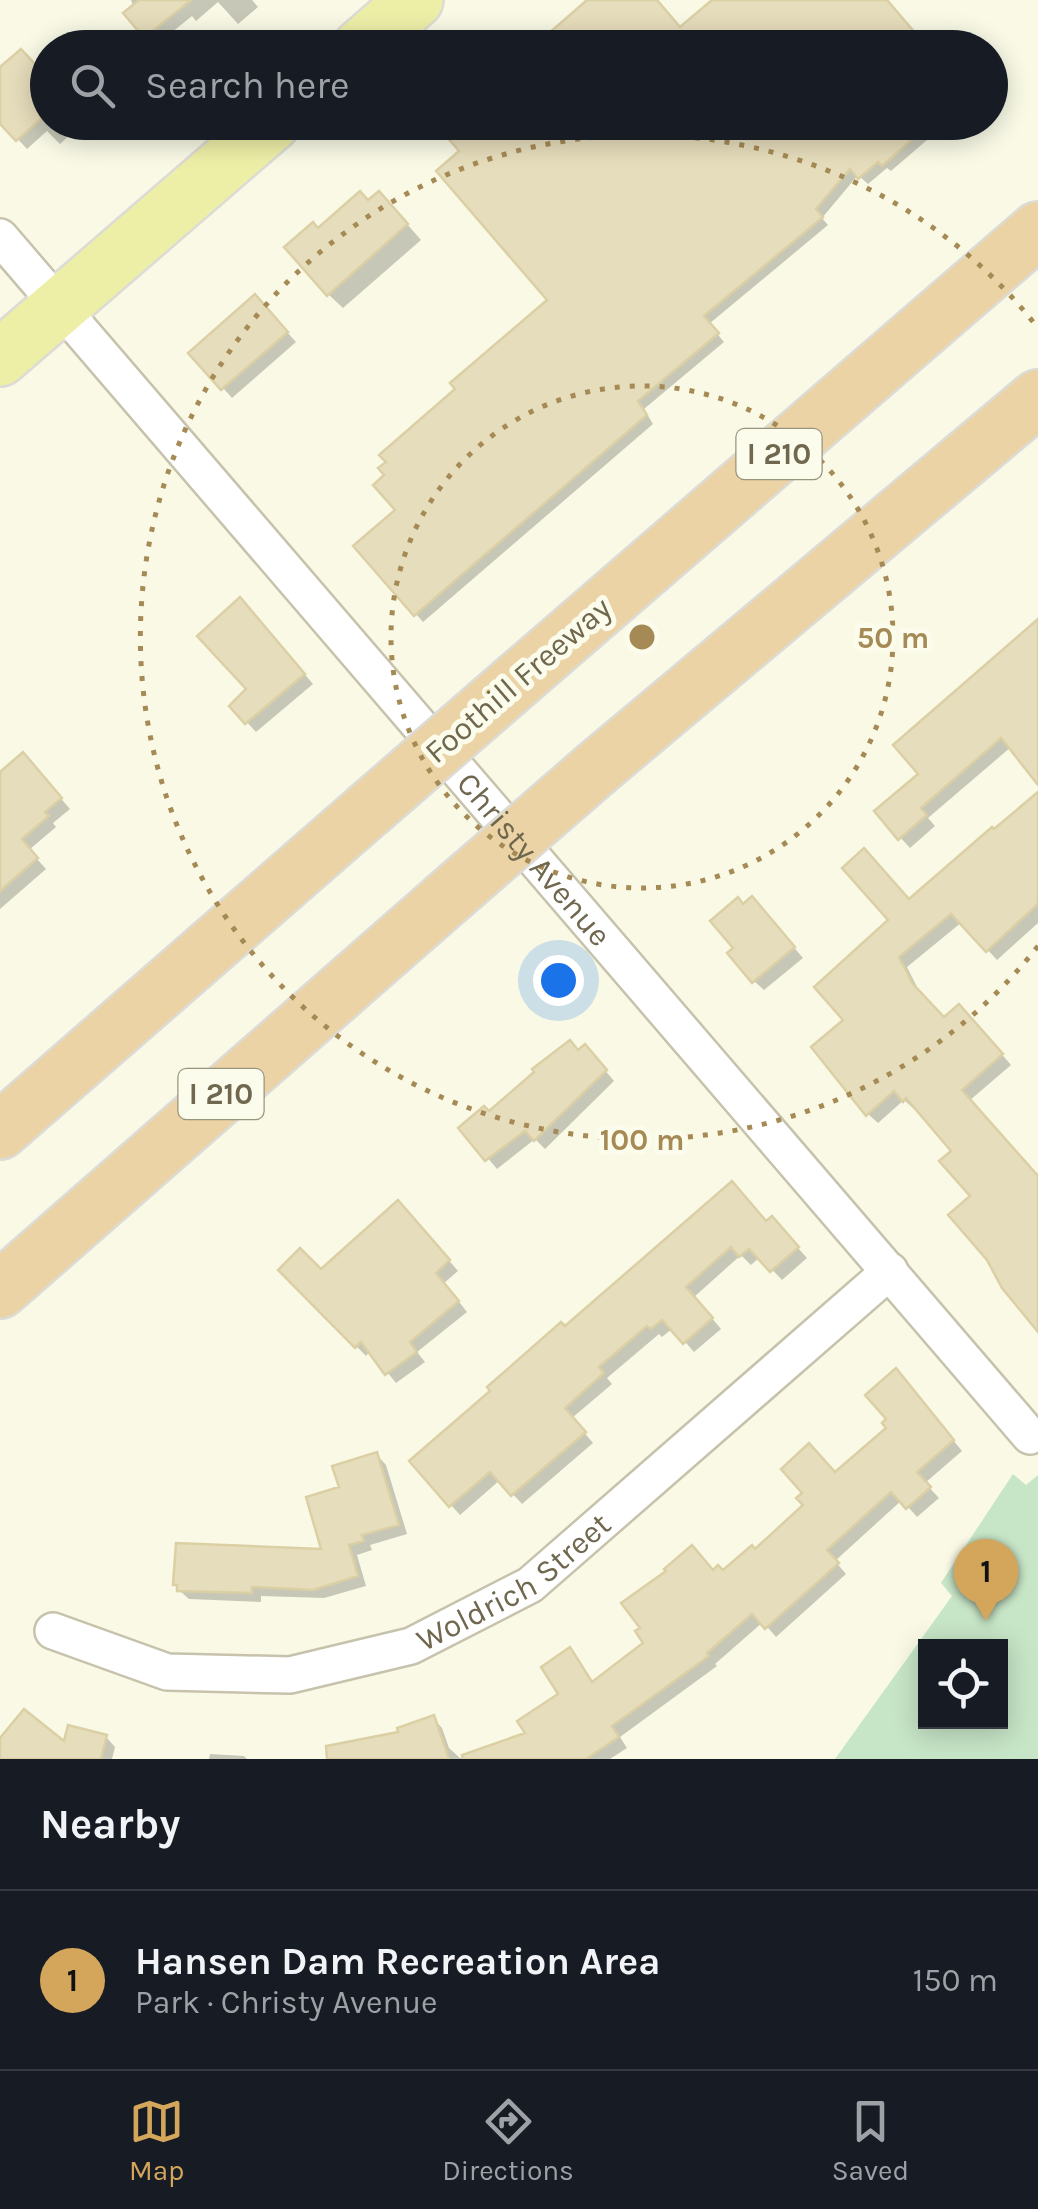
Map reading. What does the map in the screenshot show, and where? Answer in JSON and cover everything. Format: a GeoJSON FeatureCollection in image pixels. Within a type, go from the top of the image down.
{"type":"FeatureCollection","features":[{"type":"Feature","properties":{"kind":"highway"},"geometry":{"type":"LineString","coordinates":[[780,454],[1038,202]]}},
{"type":"Feature","properties":{"kind":"highway","name":"Foothill Freeway"},"geometry":{"type":"LineString","coordinates":[[0,1131],[1038,230]]}},
{"type":"Feature","properties":{"kind":"highway","name":"I 210"},"geometry":{"type":"LineString","coordinates":[[0,1290],[597,768],[1038,398]]}},
{"type":"Feature","properties":{"kind":"main road"},"geometry":{"type":"LineString","coordinates":[[381,30],[415,0]]}},
{"type":"Feature","properties":{"kind":"main road"},"geometry":{"type":"LineString","coordinates":[[0,358],[252,140]]}},
{"type":"Feature","properties":{"kind":"street","name":"Christy Avenue"},"geometry":{"type":"LineString","coordinates":[[0,237],[1030,1436]]}},
{"type":"Feature","properties":{"kind":"street","name":"Woldrich Street"},"geometry":{"type":"LineString","coordinates":[[52,1631],[168,1672],[290,1675],[411,1646],[530,1585],[890,1270]]}},
{"type":"Feature","properties":{"kind":"green space"},"geometry":{"type":"Polygon","coordinates":[[[1013,1474],[1026,1485],[1038,1475],[1038,1759],[835,1759],[918,1643],[918,1729],[1008,1729],[1008,1639],[921,1639],[952,1596],[941,1583],[1013,1474]]]}},
{"type":"Feature","properties":{"kind":"building"},"geometry":{"type":"Polygon","coordinates":[[[139,0],[191,0],[154,30],[137,30],[123,13],[139,0]]]}},
{"type":"Feature","properties":{"kind":"building"},"geometry":{"type":"Polygon","coordinates":[[[587,0],[657,0],[680,27],[712,0],[887,0],[913,30],[553,30],[587,0]]]}},
{"type":"Feature","properties":{"kind":"building"},"geometry":{"type":"Polygon","coordinates":[[[21,49],[30,59],[30,129],[16,141],[0,124],[0,67],[21,49]]]}},
{"type":"Feature","properties":{"kind":"building"},"geometry":{"type":"Polygon","coordinates":[[[450,140],[912,140],[882,166],[878,162],[858,179],[850,169],[816,209],[823,217],[704,316],[719,333],[638,401],[647,415],[414,616],[353,546],[395,510],[373,485],[384,475],[378,468],[386,462],[379,455],[455,389],[450,383],[547,300],[436,171],[459,151],[450,140]]]}},
{"type":"Feature","properties":{"kind":"building"},"geometry":{"type":"Polygon","coordinates":[[[360,191],[368,200],[379,191],[408,224],[327,296],[284,247],[313,222],[318,228],[360,191]]]}},
{"type":"Feature","properties":{"kind":"building"},"geometry":{"type":"Polygon","coordinates":[[[255,294],[288,332],[221,390],[188,353],[255,294]]]}},
{"type":"Feature","properties":{"kind":"building"},"geometry":{"type":"Polygon","coordinates":[[[240,597],[305,674],[245,724],[229,706],[246,689],[197,636],[240,597]]]}},
{"type":"Feature","properties":{"kind":"building"},"geometry":{"type":"Polygon","coordinates":[[[1038,619],[1038,785],[1001,738],[921,808],[927,815],[898,840],[874,811],[918,774],[893,745],[1038,619]]]}},
{"type":"Feature","properties":{"kind":"building"},"geometry":{"type":"Polygon","coordinates":[[[23,752],[62,798],[45,812],[49,816],[22,839],[38,858],[0,891],[0,772],[23,752]]]}},
{"type":"Feature","properties":{"kind":"building"},"geometry":{"type":"Polygon","coordinates":[[[1038,792],[1038,904],[986,952],[951,914],[899,957],[913,984],[944,1017],[959,1004],[1003,1054],[962,1090],[1038,1176],[1038,1332],[1002,1288],[987,1260],[948,1215],[970,1196],[939,1161],[951,1151],[906,1098],[903,1102],[894,1091],[866,1116],[811,1047],[843,1020],[814,987],[888,920],[842,868],[864,848],[909,899],[1038,792]]]}},
{"type":"Feature","properties":{"kind":"building"},"geometry":{"type":"Polygon","coordinates":[[[752,896],[795,947],[752,983],[727,953],[733,948],[710,921],[738,897],[743,904],[752,896]]]}},
{"type":"Feature","properties":{"kind":"building"},"geometry":{"type":"Polygon","coordinates":[[[570,1040],[578,1050],[585,1044],[607,1070],[534,1141],[525,1131],[485,1161],[458,1128],[484,1106],[489,1111],[534,1072],[532,1069],[570,1040]]]}},
{"type":"Feature","properties":{"kind":"building"},"geometry":{"type":"Polygon","coordinates":[[[732,1181],[766,1221],[772,1216],[799,1247],[770,1272],[749,1249],[739,1257],[731,1247],[686,1287],[713,1318],[683,1344],[662,1320],[651,1329],[647,1326],[599,1367],[604,1373],[565,1408],[586,1432],[511,1496],[490,1472],[449,1507],[409,1461],[490,1391],[487,1387],[561,1322],[565,1326],[732,1181]]]}},
{"type":"Feature","properties":{"kind":"building"},"geometry":{"type":"Polygon","coordinates":[[[398,1200],[450,1260],[436,1273],[459,1301],[410,1342],[417,1352],[385,1375],[361,1342],[355,1348],[278,1270],[300,1248],[321,1269],[398,1200]]]}},
{"type":"Feature","properties":{"kind":"building"},"geometry":{"type":"Polygon","coordinates":[[[896,1368],[954,1440],[917,1472],[931,1487],[906,1509],[891,1492],[827,1550],[839,1563],[765,1629],[752,1614],[707,1653],[709,1656],[612,1726],[619,1737],[586,1759],[463,1759],[462,1755],[525,1733],[517,1721],[558,1694],[541,1667],[570,1647],[592,1682],[643,1643],[635,1631],[640,1628],[621,1603],[666,1571],[692,1545],[713,1570],[718,1565],[723,1570],[752,1545],[755,1549],[803,1505],[796,1498],[802,1493],[781,1469],[809,1443],[835,1472],[886,1428],[882,1423],[886,1419],[865,1395],[896,1368]]]}},
{"type":"Feature","properties":{"kind":"building"},"geometry":{"type":"Polygon","coordinates":[[[377,1452],[399,1525],[362,1535],[364,1541],[349,1545],[358,1576],[313,1590],[252,1587],[252,1593],[177,1591],[177,1585],[173,1585],[176,1543],[321,1549],[306,1497],[339,1487],[332,1466],[377,1452]]]}},
{"type":"Feature","properties":{"kind":"building"},"geometry":{"type":"Polygon","coordinates":[[[24,1709],[64,1741],[68,1725],[107,1735],[101,1759],[0,1759],[0,1738],[24,1709]]]}},
{"type":"Feature","properties":{"kind":"building"},"geometry":{"type":"Polygon","coordinates":[[[434,1715],[449,1759],[327,1759],[326,1746],[398,1732],[397,1728],[434,1715]]]}},
{"type":"Feature","properties":{"kind":"place","name":"Hansen Dam Recreation Area"},"geometry":{"type":"Point","coordinates":[986,1621]}}]}
